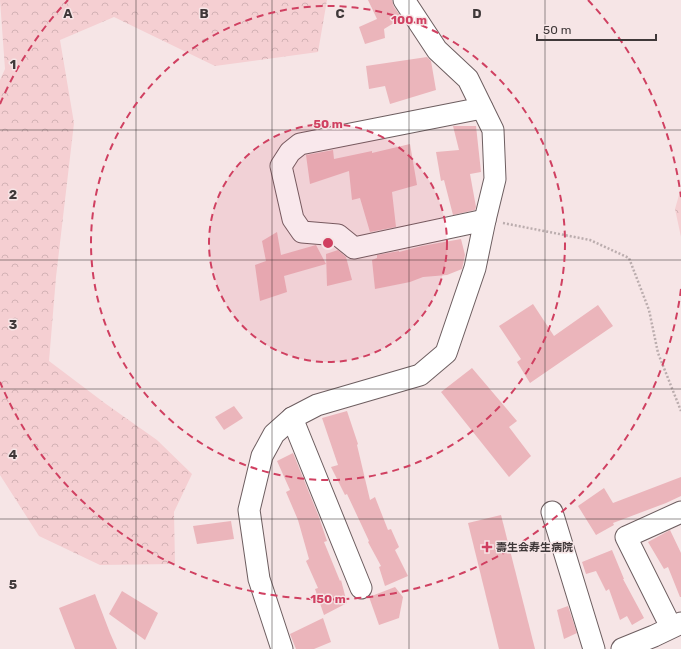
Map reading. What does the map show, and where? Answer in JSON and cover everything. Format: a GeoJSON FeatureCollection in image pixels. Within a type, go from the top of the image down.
{"type":"FeatureCollection","features":[{"type":"Feature","properties":{"kind":"street"},"geometry":{"type":"LineString","coordinates":[[282,649],[259,579],[249,510],[262,456],[274,434],[292,418],[317,405],[420,375],[446,353],[475,268],[495,179],[493,130],[468,79],[437,50],[404,0]]}},
{"type":"Feature","properties":{"kind":"street"},"geometry":{"type":"LineString","coordinates":[[482,108],[300,144],[290,152],[281,166],[293,219],[302,232],[338,235],[354,248],[485,220]]}},
{"type":"Feature","properties":{"kind":"street"},"geometry":{"type":"LineString","coordinates":[[292,418],[361,588]]}},
{"type":"Feature","properties":{"kind":"street"},"geometry":{"type":"LineString","coordinates":[[552,512],[594,649]]}},
{"type":"Feature","properties":{"kind":"street"},"geometry":{"type":"LineString","coordinates":[[622,649],[666,634],[626,537],[681,512]]}},
{"type":"Feature","properties":{"kind":"path"},"geometry":{"type":"LineString","coordinates":[[485,220],[590,240],[630,258],[649,310],[658,353],[681,411]]}},
{"type":"Feature","properties":{"kind":"green space"},"geometry":{"type":"Polygon","coordinates":[[[0,0],[327,0],[318,52],[215,66],[114,17],[60,40],[74,123],[56,277],[49,361],[157,440],[192,474],[174,512],[175,564],[100,565],[39,536],[0,475],[0,80],[5,69],[0,0]]]}},
{"type":"Feature","properties":{"kind":"green space"},"geometry":{"type":"Polygon","coordinates":[[[681,188],[681,237],[675,209],[681,188]]]}},
{"type":"Feature","properties":{"kind":"building"},"geometry":{"type":"Polygon","coordinates":[[[368,0],[392,0],[394,7],[402,18],[384,29],[385,38],[365,44],[359,27],[377,19],[368,0]]]}},
{"type":"Feature","properties":{"kind":"building"},"geometry":{"type":"Polygon","coordinates":[[[427,57],[431,61],[436,90],[390,104],[385,86],[369,89],[366,66],[427,57]]]}},
{"type":"Feature","properties":{"kind":"building"},"geometry":{"type":"Polygon","coordinates":[[[453,126],[476,126],[481,172],[470,174],[476,207],[475,210],[453,215],[444,180],[441,181],[436,152],[459,150],[453,126]]]}},
{"type":"Feature","properties":{"kind":"building"},"geometry":{"type":"Polygon","coordinates":[[[410,144],[417,185],[392,192],[396,227],[370,232],[360,198],[352,200],[349,171],[310,184],[306,155],[333,150],[334,159],[372,151],[372,153],[410,144]]]}},
{"type":"Feature","properties":{"kind":"building"},"geometry":{"type":"Polygon","coordinates":[[[277,232],[281,255],[316,245],[326,264],[284,276],[287,292],[260,301],[255,265],[266,261],[262,241],[277,232]]]}},
{"type":"Feature","properties":{"kind":"building"},"geometry":{"type":"Polygon","coordinates":[[[461,239],[465,255],[462,269],[447,275],[423,277],[410,282],[375,289],[372,260],[377,258],[377,255],[461,239]]]}},
{"type":"Feature","properties":{"kind":"building"},"geometry":{"type":"Polygon","coordinates":[[[338,250],[346,257],[352,280],[327,286],[326,254],[338,250]]]}},
{"type":"Feature","properties":{"kind":"building"},"geometry":{"type":"Polygon","coordinates":[[[533,304],[554,336],[598,305],[613,326],[530,383],[517,362],[521,359],[499,326],[533,304]]]}},
{"type":"Feature","properties":{"kind":"building"},"geometry":{"type":"Polygon","coordinates":[[[472,368],[517,421],[509,427],[531,456],[509,477],[441,392],[472,368]]]}},
{"type":"Feature","properties":{"kind":"building"},"geometry":{"type":"Polygon","coordinates":[[[234,406],[243,418],[224,430],[215,417],[234,406]]]}},
{"type":"Feature","properties":{"kind":"building"},"geometry":{"type":"Polygon","coordinates":[[[347,411],[358,444],[370,500],[375,497],[388,530],[391,529],[399,547],[395,550],[408,576],[385,586],[379,567],[381,566],[368,542],[369,541],[347,494],[345,495],[331,467],[338,465],[322,418],[347,411]]]}},
{"type":"Feature","properties":{"kind":"building"},"geometry":{"type":"Polygon","coordinates":[[[293,453],[319,517],[327,541],[324,542],[340,581],[341,580],[347,603],[324,615],[315,589],[318,588],[306,561],[309,559],[298,520],[286,492],[290,490],[277,461],[293,453]]]}},
{"type":"Feature","properties":{"kind":"building"},"geometry":{"type":"Polygon","coordinates":[[[681,477],[681,496],[613,523],[614,525],[596,535],[578,506],[604,488],[613,503],[681,477]]]}},
{"type":"Feature","properties":{"kind":"building"},"geometry":{"type":"Polygon","coordinates":[[[501,515],[535,649],[499,649],[468,523],[501,515]]]}},
{"type":"Feature","properties":{"kind":"building"},"geometry":{"type":"Polygon","coordinates":[[[231,521],[234,539],[197,544],[193,526],[231,521]]]}},
{"type":"Feature","properties":{"kind":"building"},"geometry":{"type":"Polygon","coordinates":[[[670,530],[681,553],[681,597],[668,567],[664,569],[648,542],[670,530]]]}},
{"type":"Feature","properties":{"kind":"building"},"geometry":{"type":"Polygon","coordinates":[[[612,550],[623,579],[644,618],[632,625],[627,616],[620,620],[609,589],[606,591],[596,571],[586,574],[582,562],[612,550]]]}},
{"type":"Feature","properties":{"kind":"building"},"geometry":{"type":"Polygon","coordinates":[[[395,587],[403,597],[399,618],[379,625],[369,597],[395,587]]]}},
{"type":"Feature","properties":{"kind":"building"},"geometry":{"type":"Polygon","coordinates":[[[122,591],[158,613],[145,640],[109,614],[122,591]]]}},
{"type":"Feature","properties":{"kind":"building"},"geometry":{"type":"Polygon","coordinates":[[[95,594],[117,649],[75,649],[59,608],[95,594]]]}},
{"type":"Feature","properties":{"kind":"building"},"geometry":{"type":"Polygon","coordinates":[[[568,606],[577,633],[564,639],[557,610],[568,606]]]}},
{"type":"Feature","properties":{"kind":"building"},"geometry":{"type":"Polygon","coordinates":[[[323,618],[331,642],[314,649],[296,649],[290,634],[323,618]]]}},
{"type":"Feature","properties":{"kind":"place","name":"壽生会寿生病院"},"geometry":{"type":"Point","coordinates":[487,547]}}]}
